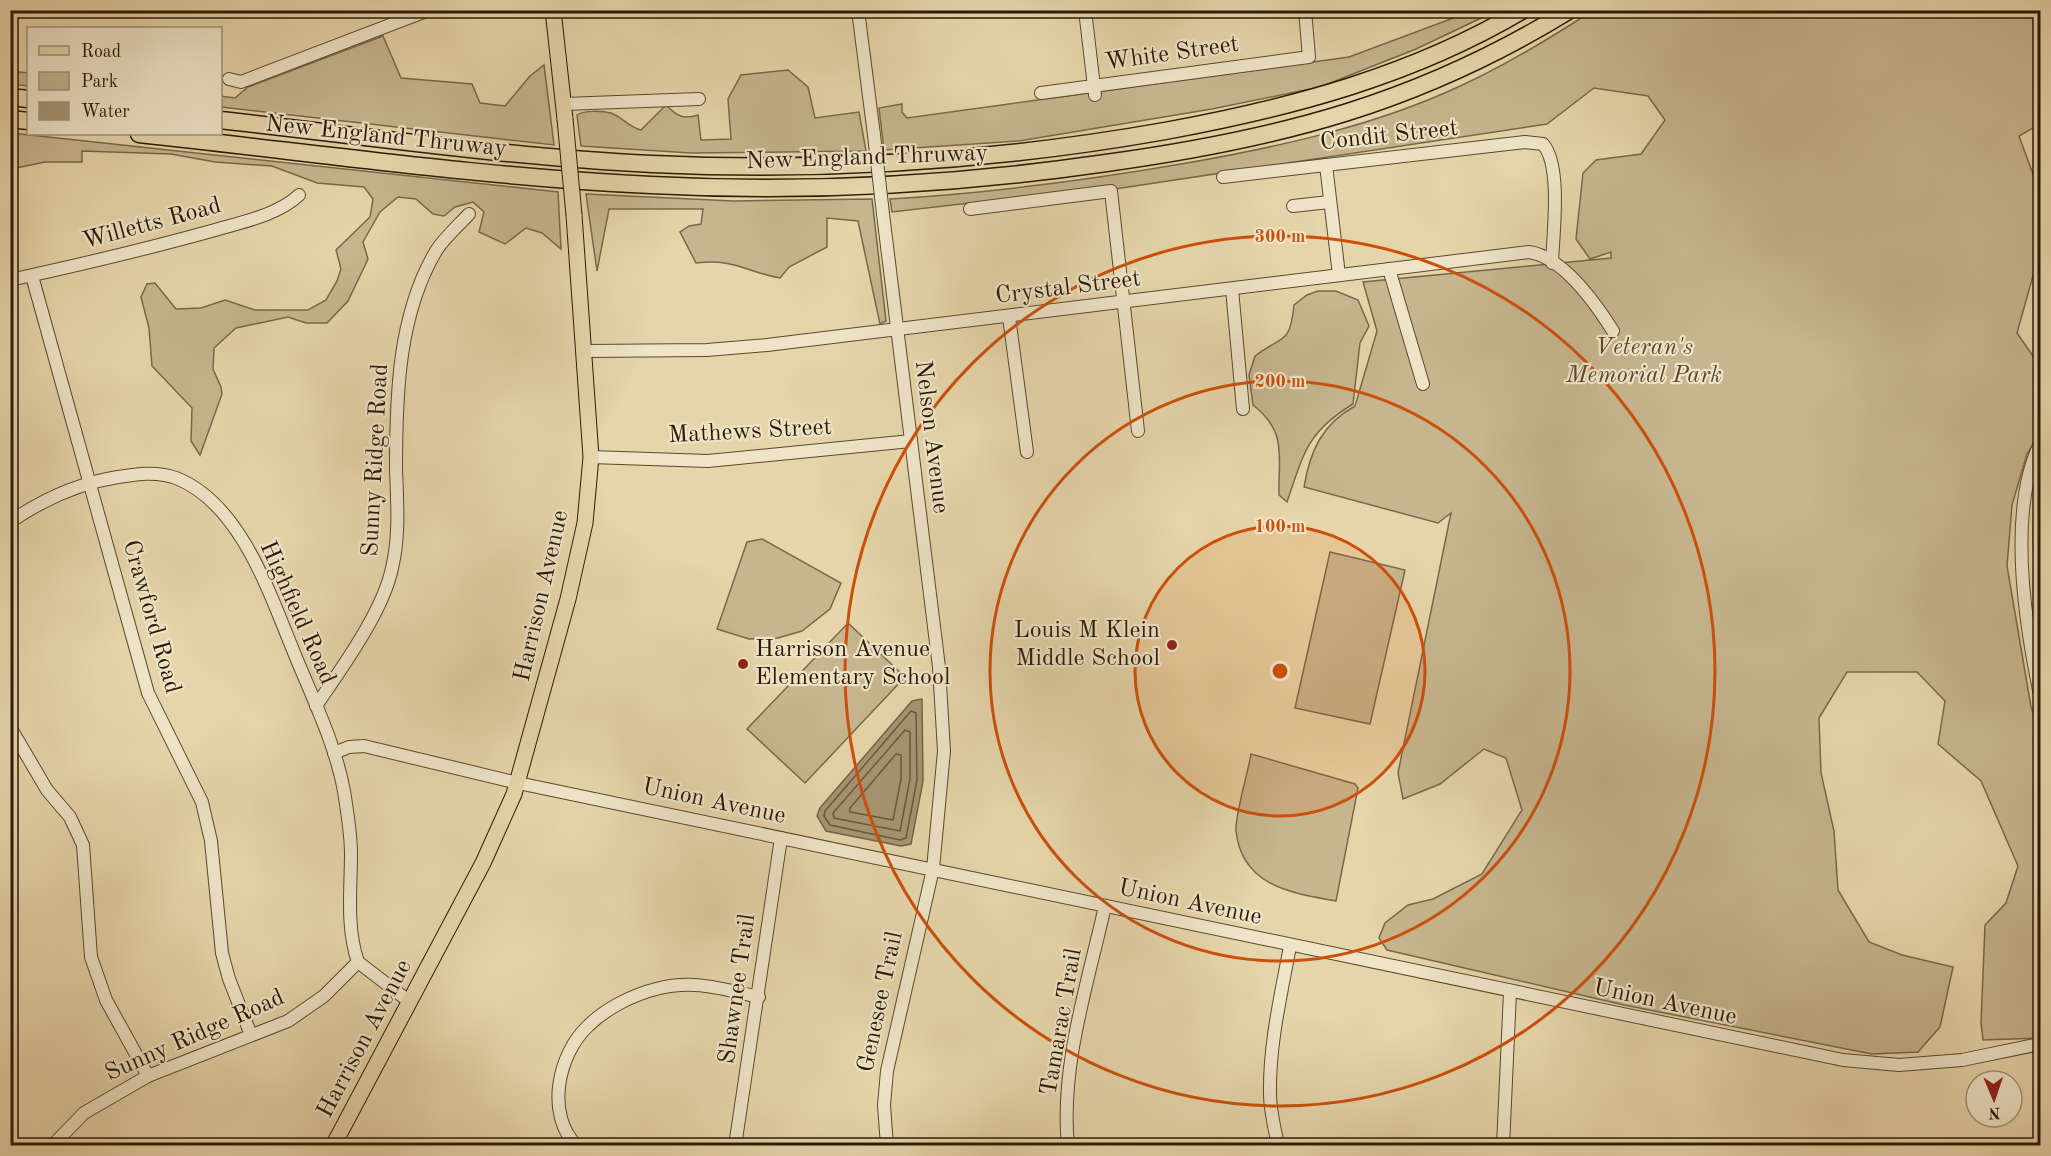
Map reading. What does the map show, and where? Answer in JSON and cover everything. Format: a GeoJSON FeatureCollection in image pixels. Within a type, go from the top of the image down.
{"type":"FeatureCollection","features":[{"type":"Feature","properties":{"kind":"highway","name":"New England Thruway"},"geometry":{"type":"LineString","coordinates":[[222,120],[544,156],[662,164],[815,166],[968,158],[1143,135],[1308,100],[1417,63],[1523,10]]}},
{"type":"Feature","properties":{"kind":"highway","name":"New England Thruway"},"geometry":{"type":"LineString","coordinates":[[148,135],[500,173],[640,185],[793,188],[968,179],[1142,158],[1315,123],[1382,103],[1447,77],[1510,46],[1570,10]]}},
{"type":"Feature","properties":{"kind":"highway"},"geometry":{"type":"LineString","coordinates":[[10,97],[27,99]]}},
{"type":"Feature","properties":{"kind":"highway"},"geometry":{"type":"LineString","coordinates":[[10,119],[27,121]]}},
{"type":"Feature","properties":{"kind":"main road","name":"Harrison Avenue"},"geometry":{"type":"LineString","coordinates":[[333,1146],[483,863],[518,783],[582,540],[591,457],[574,216],[553,10]]}},
{"type":"Feature","properties":{"kind":"street"},"geometry":{"type":"LineString","coordinates":[[229,79],[241,82],[429,10]]}},
{"type":"Feature","properties":{"kind":"street","name":"Nelson Avenue"},"geometry":{"type":"LineString","coordinates":[[858,10],[939,667],[944,751],[933,869]]}},
{"type":"Feature","properties":{"kind":"street"},"geometry":{"type":"LineString","coordinates":[[1085,10],[1095,91]]}},
{"type":"Feature","properties":{"kind":"street","name":"White Street"},"geometry":{"type":"LineString","coordinates":[[1041,93],[1095,91],[1309,57],[1305,10]]}},
{"type":"Feature","properties":{"kind":"street"},"geometry":{"type":"LineString","coordinates":[[565,112],[699,99]]}},
{"type":"Feature","properties":{"kind":"street","name":"Condit Street"},"geometry":{"type":"LineString","coordinates":[[1223,177],[1525,142],[1543,144],[1550,159],[1554,185],[1552,263]]}},
{"type":"Feature","properties":{"kind":"street"},"geometry":{"type":"LineString","coordinates":[[1326,165],[1338,275]]}},
{"type":"Feature","properties":{"kind":"street"},"geometry":{"type":"LineString","coordinates":[[970,209],[1111,191],[1138,431]]}},
{"type":"Feature","properties":{"kind":"street","name":"Willetts Road"},"geometry":{"type":"LineString","coordinates":[[10,280],[165,244],[234,224],[288,205],[299,195]]}},
{"type":"Feature","properties":{"kind":"street"},"geometry":{"type":"LineString","coordinates":[[1293,206],[1329,202]]}},
{"type":"Feature","properties":{"kind":"street","name":"Sunny Ridge Road"},"geometry":{"type":"LineString","coordinates":[[316,706],[349,656],[375,610],[392,569],[397,531],[396,424],[405,331],[436,250],[469,214]]}},
{"type":"Feature","properties":{"kind":"street","name":"Crystal Street"},"geometry":{"type":"LineString","coordinates":[[585,351],[708,350],[767,345],[1529,252],[1540,254],[1591,297],[1613,331]]}},
{"type":"Feature","properties":{"kind":"street"},"geometry":{"type":"LineString","coordinates":[[1389,269],[1423,384]]}},
{"type":"Feature","properties":{"kind":"street","name":"Crawford Road"},"geometry":{"type":"LineString","coordinates":[[32,276],[148,693],[202,802],[211,841],[222,953],[229,979],[251,1035]]}},
{"type":"Feature","properties":{"kind":"street"},"geometry":{"type":"LineString","coordinates":[[1232,289],[1243,408]]}},
{"type":"Feature","properties":{"kind":"street"},"geometry":{"type":"LineString","coordinates":[[1009,317],[1027,452]]}},
{"type":"Feature","properties":{"kind":"street","name":"Mathews Street"},"geometry":{"type":"LineString","coordinates":[[591,457],[708,461],[911,441]]}},
{"type":"Feature","properties":{"kind":"street"},"geometry":{"type":"LineString","coordinates":[[2040,444],[2029,466],[2022,521],[2022,551],[2040,695]]}},
{"type":"Feature","properties":{"kind":"street","name":"Highfield Road"},"geometry":{"type":"LineString","coordinates":[[10,522],[37,503],[89,484],[148,473],[175,477],[207,497],[229,522],[262,573],[334,753]]}},
{"type":"Feature","properties":{"kind":"street"},"geometry":{"type":"LineString","coordinates":[[10,727],[47,790],[70,817],[83,845],[91,957],[106,1000],[148,1076]]}},
{"type":"Feature","properties":{"kind":"street","name":"Union Avenue"},"geometry":{"type":"LineString","coordinates":[[334,753],[349,747],[364,746],[518,783],[1843,1060],[1899,1065],[1962,1060],[2040,1044]]}},
{"type":"Feature","properties":{"kind":"street"},"geometry":{"type":"LineString","coordinates":[[334,753],[344,789],[351,850],[351,915],[354,949],[358,962],[410,1002]]}},
{"type":"Feature","properties":{"kind":"street","name":"Shawnee Trail"},"geometry":{"type":"LineString","coordinates":[[735,1146],[781,838]]}},
{"type":"Feature","properties":{"kind":"street","name":"Genesee Trail"},"geometry":{"type":"LineString","coordinates":[[887,1146],[884,1105],[886,1071],[933,869]]}},
{"type":"Feature","properties":{"kind":"street","name":"Tamarac Trail"},"geometry":{"type":"LineString","coordinates":[[1068,1146],[1067,1100],[1078,1025],[1105,906]]}},
{"type":"Feature","properties":{"kind":"street"},"geometry":{"type":"LineString","coordinates":[[1278,1146],[1270,1097],[1270,1078],[1275,1026],[1290,946]]}},
{"type":"Feature","properties":{"kind":"street","name":"Sunny Ridge Road"},"geometry":{"type":"LineString","coordinates":[[52,1146],[84,1113],[148,1076],[288,1021],[324,996],[358,962]]}},
{"type":"Feature","properties":{"kind":"street"},"geometry":{"type":"LineString","coordinates":[[577,1146],[564,1129],[560,1118],[558,1089],[573,1044],[593,1021],[607,1011],[654,990],[680,985],[715,985],[759,997]]}},
{"type":"Feature","properties":{"kind":"street"},"geometry":{"type":"LineString","coordinates":[[1503,1146],[1510,992]]}},
{"type":"Feature","properties":{"kind":"green space"},"geometry":{"type":"Polygon","coordinates":[[[1472,11],[1496,11],[1416,49],[1320,87],[1212,109],[1019,141],[884,150],[879,108],[902,104],[902,112],[907,118],[1349,57],[1472,11]]]}},
{"type":"Feature","properties":{"kind":"green space","name":"Veteran's Memorial Park"},"geometry":{"type":"Polygon","coordinates":[[[1592,11],[2040,11],[2040,124],[2019,136],[2040,193],[2040,271],[2034,272],[2017,333],[2040,366],[2040,433],[2027,454],[2012,505],[2007,566],[2031,707],[2040,732],[2040,1038],[1983,1040],[1981,1023],[1985,925],[2006,903],[2018,866],[1981,781],[1938,744],[1945,701],[1917,672],[1847,672],[1819,718],[1821,773],[1834,831],[1838,890],[1869,942],[1902,955],[1953,967],[1940,1027],[1918,1052],[1872,1054],[1624,1005],[1387,950],[1379,938],[1385,923],[1408,905],[1433,899],[1482,874],[1522,810],[1506,758],[1484,749],[1440,784],[1403,799],[1398,773],[1451,513],[1438,523],[1304,487],[1310,462],[1319,440],[1334,421],[1355,406],[1377,331],[1363,282],[1611,258],[1611,252],[1590,259],[1576,239],[1583,173],[1596,160],[1641,154],[1665,120],[1648,96],[1594,88],[1547,124],[1115,189],[1109,187],[892,212],[890,199],[1002,189],[1150,169],[1256,150],[1325,134],[1426,101],[1475,79],[1526,52],[1592,11]]]}},
{"type":"Feature","properties":{"kind":"green space"},"geometry":{"type":"Polygon","coordinates":[[[383,36],[401,78],[472,84],[480,103],[505,106],[530,76],[544,65],[554,145],[222,107],[222,96],[235,98],[248,87],[383,36]]]}},
{"type":"Feature","properties":{"kind":"green space"},"geometry":{"type":"Polygon","coordinates":[[[788,70],[808,87],[815,118],[859,112],[866,151],[691,153],[581,146],[577,115],[580,113],[594,111],[611,113],[632,127],[641,130],[666,105],[680,116],[698,115],[701,140],[731,139],[728,99],[741,75],[788,70]]]}},
{"type":"Feature","properties":{"kind":"green space"},"geometry":{"type":"Polygon","coordinates":[[[11,71],[27,73],[27,86],[11,84],[11,71]]]}},
{"type":"Feature","properties":{"kind":"green space"},"geometry":{"type":"Polygon","coordinates":[[[11,133],[558,192],[561,249],[542,233],[526,228],[505,244],[479,232],[484,212],[473,202],[455,207],[444,216],[433,214],[416,199],[398,197],[380,212],[363,242],[368,259],[348,301],[327,323],[306,323],[288,317],[236,328],[214,348],[213,369],[222,394],[200,455],[191,441],[192,408],[152,366],[149,328],[141,297],[147,284],[155,283],[176,309],[201,308],[225,300],[255,310],[308,310],[326,300],[341,269],[336,250],[370,217],[373,199],[364,187],[317,183],[272,166],[215,162],[171,154],[82,151],[82,162],[45,162],[11,169],[11,133]]]}},
{"type":"Feature","properties":{"kind":"green space"},"geometry":{"type":"Polygon","coordinates":[[[586,194],[733,201],[872,199],[886,321],[880,324],[858,221],[827,218],[827,247],[789,267],[780,278],[720,262],[696,263],[680,232],[689,226],[701,224],[703,209],[609,209],[597,271],[586,194]]]}},
{"type":"Feature","properties":{"kind":"green space"},"geometry":{"type":"Polygon","coordinates":[[[1318,291],[1336,291],[1358,300],[1369,326],[1360,343],[1353,404],[1325,425],[1316,435],[1303,457],[1287,502],[1279,495],[1280,457],[1276,435],[1272,425],[1253,405],[1249,375],[1255,356],[1287,334],[1294,305],[1307,295],[1318,291]]]}},
{"type":"Feature","properties":{"kind":"green space"},"geometry":{"type":"Polygon","coordinates":[[[2040,458],[2040,628],[2033,521],[2040,458]]]}},
{"type":"Feature","properties":{"kind":"green space"},"geometry":{"type":"Polygon","coordinates":[[[762,539],[841,583],[830,609],[802,631],[778,638],[749,639],[717,629],[747,542],[762,539]]]}},
{"type":"Feature","properties":{"kind":"green space"},"geometry":{"type":"Polygon","coordinates":[[[1330,552],[1405,570],[1370,724],[1295,708],[1330,552]]]}},
{"type":"Feature","properties":{"kind":"green space"},"geometry":{"type":"Polygon","coordinates":[[[848,623],[905,677],[805,783],[747,729],[848,623]]]}},
{"type":"Feature","properties":{"kind":"green space"},"geometry":{"type":"Polygon","coordinates":[[[1251,754],[1355,784],[1358,788],[1336,901],[1303,895],[1272,884],[1259,876],[1248,864],[1240,850],[1236,831],[1251,754]]]}},
{"type":"Feature","properties":{"kind":"water"},"geometry":{"type":"Polygon","coordinates":[[[922,699],[923,781],[911,844],[901,846],[826,831],[817,816],[820,808],[912,701],[922,699]]]}},
{"type":"Feature","properties":{"kind":"place","name":"Louis M Klein Middle School"},"geometry":{"type":"Point","coordinates":[1172,645]}},
{"type":"Feature","properties":{"kind":"place","name":"Harrison Avenue Elementary School"},"geometry":{"type":"Point","coordinates":[743,664]}}]}
